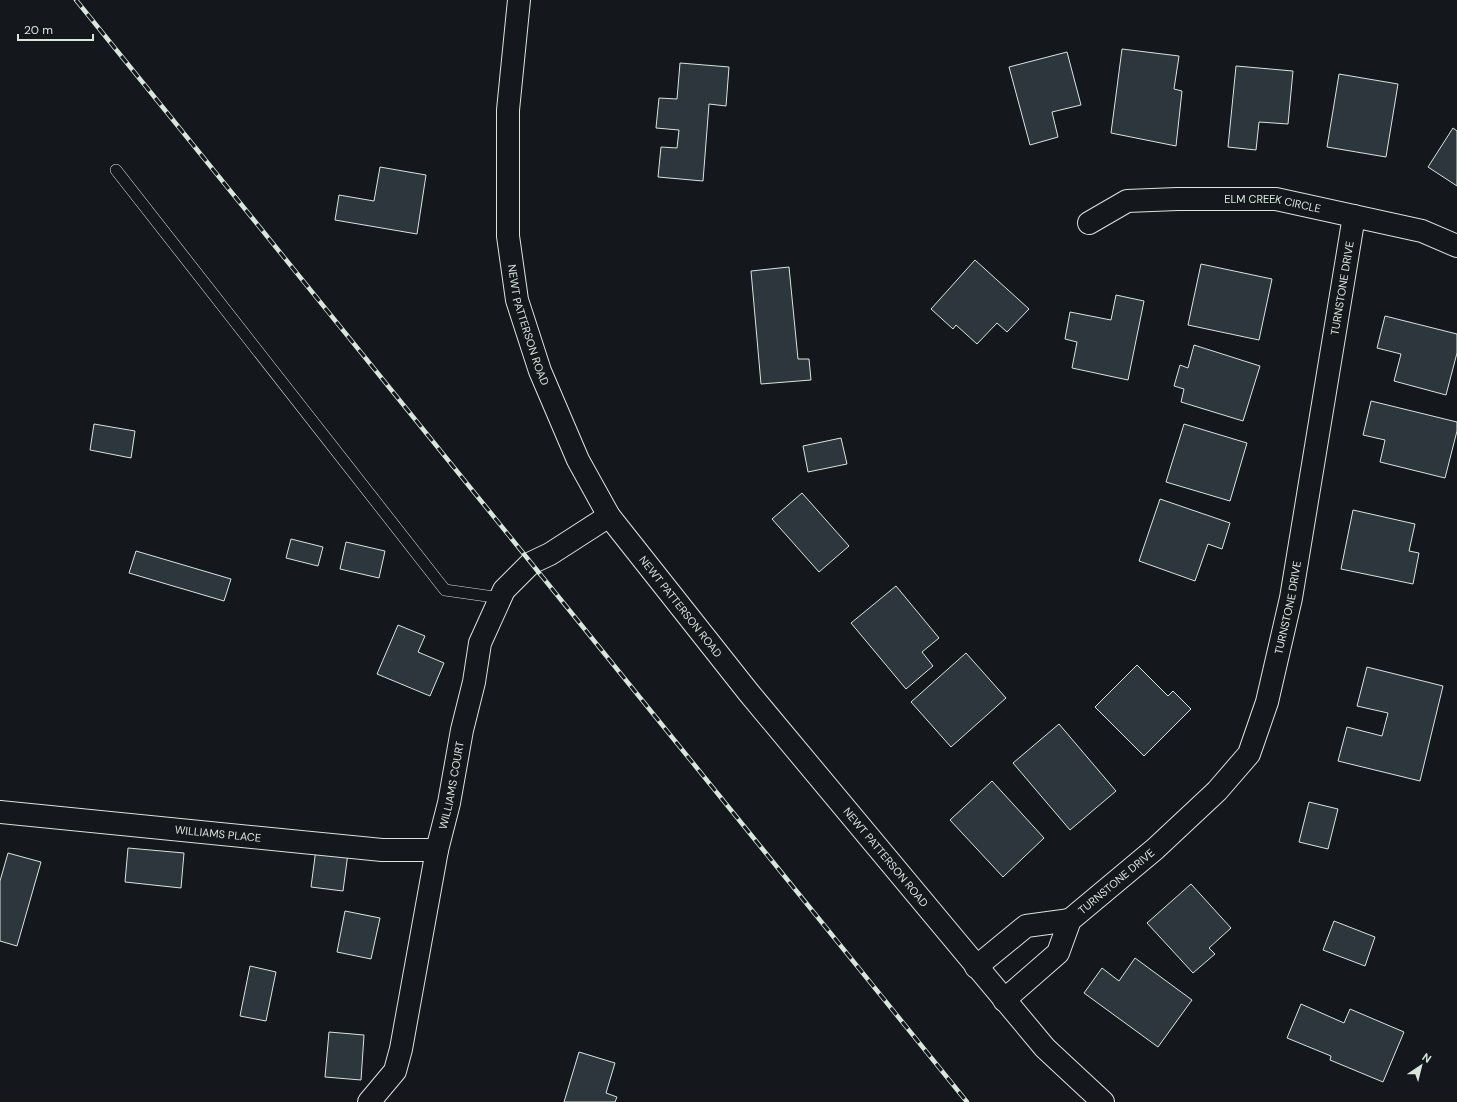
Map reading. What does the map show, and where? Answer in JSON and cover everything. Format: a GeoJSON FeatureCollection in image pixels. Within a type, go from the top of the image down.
{"type":"FeatureCollection","features":[{"type":"Feature","properties":{"kind":"street","name":"NEWT PATTERSON ROAD"},"geometry":{"type":"LineString","coordinates":[[520,0],[508,110],[508,236],[517,300],[540,371],[578,460],[609,516],[749,694],[1045,1048],[1103,1102]]}},
{"type":"Feature","properties":{"kind":"street","name":"ELM CREEK CIRCLE"},"geometry":{"type":"LineString","coordinates":[[1089,222],[1127,201],[1177,199],[1276,200],[1422,231],[1457,246]]}},
{"type":"Feature","properties":{"kind":"street","name":"TURNSTONE DRIVE"},"geometry":{"type":"LineString","coordinates":[[1004,1000],[1058,953],[1070,920],[1155,849],[1217,791],[1249,754],[1267,702],[1291,598],[1354,216]]}},
{"type":"Feature","properties":{"kind":"street","name":"WILLIAMS COURT"},"geometry":{"type":"LineString","coordinates":[[370,1102],[394,1071],[401,1049],[437,850],[449,803],[462,730],[474,682],[480,643],[504,590],[531,564],[550,554],[609,516]]}},
{"type":"Feature","properties":{"kind":"street","name":"WILLIAMS PLACE"},"geometry":{"type":"LineString","coordinates":[[0,812],[382,850],[437,850]]}},
{"type":"Feature","properties":{"kind":"street","name":"TURNSTONE DRIVE"},"geometry":{"type":"LineString","coordinates":[[976,967],[1026,926],[1070,920]]}},
{"type":"Feature","properties":{"kind":"lane"},"geometry":{"type":"LineString","coordinates":[[116,170],[445,590],[501,598]]}},
{"type":"Feature","properties":{"kind":"building"},"geometry":{"type":"Polygon","coordinates":[[[1122,49],[1179,56],[1174,89],[1182,91],[1176,146],[1111,133],[1122,49]]]}},
{"type":"Feature","properties":{"kind":"building"},"geometry":{"type":"Polygon","coordinates":[[[1067,52],[1081,105],[1052,112],[1058,137],[1030,145],[1009,67],[1067,52]]]}},
{"type":"Feature","properties":{"kind":"building"},"geometry":{"type":"Polygon","coordinates":[[[680,63],[729,67],[726,106],[709,104],[703,181],[658,177],[661,147],[677,148],[679,130],[656,128],[659,98],[677,99],[680,63]]]}},
{"type":"Feature","properties":{"kind":"building"},"geometry":{"type":"Polygon","coordinates":[[[1236,66],[1293,71],[1288,124],[1259,122],[1256,150],[1228,147],[1236,66]]]}},
{"type":"Feature","properties":{"kind":"building"},"geometry":{"type":"Polygon","coordinates":[[[1339,74],[1398,84],[1386,157],[1327,147],[1339,74]]]}},
{"type":"Feature","properties":{"kind":"building"},"geometry":{"type":"Polygon","coordinates":[[[1453,128],[1457,131],[1457,186],[1428,167],[1453,128]]]}},
{"type":"Feature","properties":{"kind":"building"},"geometry":{"type":"Polygon","coordinates":[[[380,167],[426,175],[417,234],[335,220],[339,195],[374,201],[380,167]]]}},
{"type":"Feature","properties":{"kind":"building"},"geometry":{"type":"Polygon","coordinates":[[[975,260],[1029,309],[1007,332],[997,323],[977,344],[956,325],[953,329],[931,309],[975,260]]]}},
{"type":"Feature","properties":{"kind":"building"},"geometry":{"type":"Polygon","coordinates":[[[1201,264],[1272,279],[1259,340],[1188,325],[1201,264]]]}},
{"type":"Feature","properties":{"kind":"building"},"geometry":{"type":"Polygon","coordinates":[[[789,267],[798,359],[809,359],[811,380],[761,384],[751,271],[789,267]]]}},
{"type":"Feature","properties":{"kind":"building"},"geometry":{"type":"Polygon","coordinates":[[[1116,295],[1144,301],[1128,380],[1072,368],[1077,342],[1065,339],[1070,312],[1111,320],[1116,295]]]}},
{"type":"Feature","properties":{"kind":"building"},"geometry":{"type":"Polygon","coordinates":[[[1385,316],[1457,334],[1457,353],[1446,395],[1394,381],[1401,354],[1377,348],[1385,316]]]}},
{"type":"Feature","properties":{"kind":"building"},"geometry":{"type":"Polygon","coordinates":[[[1194,345],[1260,366],[1243,421],[1181,402],[1184,389],[1174,386],[1180,365],[1188,368],[1194,345]]]}},
{"type":"Feature","properties":{"kind":"building"},"geometry":{"type":"Polygon","coordinates":[[[1371,401],[1457,422],[1457,431],[1445,478],[1380,462],[1385,440],[1363,435],[1371,401]]]}},
{"type":"Feature","properties":{"kind":"building"},"geometry":{"type":"Polygon","coordinates":[[[94,424],[135,431],[131,458],[90,450],[94,424]]]}},
{"type":"Feature","properties":{"kind":"building"},"geometry":{"type":"Polygon","coordinates":[[[1184,424],[1247,443],[1230,501],[1166,482],[1184,424]]]}},
{"type":"Feature","properties":{"kind":"building"},"geometry":{"type":"Polygon","coordinates":[[[841,438],[847,464],[808,472],[803,446],[841,438]]]}},
{"type":"Feature","properties":{"kind":"building"},"geometry":{"type":"Polygon","coordinates":[[[802,493],[849,546],[819,572],[772,519],[802,493]]]}},
{"type":"Feature","properties":{"kind":"building"},"geometry":{"type":"Polygon","coordinates":[[[1160,499],[1230,523],[1222,549],[1208,544],[1195,581],[1139,561],[1160,499]]]}},
{"type":"Feature","properties":{"kind":"building"},"geometry":{"type":"Polygon","coordinates":[[[1353,510],[1415,524],[1409,551],[1419,553],[1413,584],[1341,569],[1353,510]]]}},
{"type":"Feature","properties":{"kind":"building"},"geometry":{"type":"Polygon","coordinates":[[[291,539],[323,547],[318,566],[286,558],[291,539]]]}},
{"type":"Feature","properties":{"kind":"building"},"geometry":{"type":"Polygon","coordinates":[[[346,542],[385,551],[379,578],[340,569],[346,542]]]}},
{"type":"Feature","properties":{"kind":"building"},"geometry":{"type":"Polygon","coordinates":[[[136,551],[231,579],[224,601],[129,573],[136,551]]]}},
{"type":"Feature","properties":{"kind":"building"},"geometry":{"type":"Polygon","coordinates":[[[896,586],[939,638],[922,652],[933,666],[906,689],[851,623],[896,586]]]}},
{"type":"Feature","properties":{"kind":"building"},"geometry":{"type":"Polygon","coordinates":[[[398,625],[425,636],[418,652],[444,663],[430,696],[377,674],[398,625]]]}},
{"type":"Feature","properties":{"kind":"building"},"geometry":{"type":"Polygon","coordinates":[[[966,653],[1006,698],[951,747],[911,702],[966,653]]]}},
{"type":"Feature","properties":{"kind":"building"},"geometry":{"type":"Polygon","coordinates":[[[1137,665],[1168,696],[1173,691],[1191,709],[1144,756],[1095,707],[1137,665]]]}},
{"type":"Feature","properties":{"kind":"building"},"geometry":{"type":"Polygon","coordinates":[[[1367,667],[1443,686],[1420,781],[1338,761],[1347,727],[1382,736],[1388,713],[1357,706],[1367,667]]]}},
{"type":"Feature","properties":{"kind":"building"},"geometry":{"type":"Polygon","coordinates":[[[1059,724],[1116,791],[1070,830],[1013,763],[1059,724]]]}},
{"type":"Feature","properties":{"kind":"building"},"geometry":{"type":"Polygon","coordinates":[[[992,781],[1044,838],[1003,877],[950,820],[992,781]]]}},
{"type":"Feature","properties":{"kind":"building"},"geometry":{"type":"Polygon","coordinates":[[[1309,802],[1338,809],[1328,849],[1299,842],[1309,802]]]}},
{"type":"Feature","properties":{"kind":"building"},"geometry":{"type":"Polygon","coordinates":[[[128,848],[184,853],[181,888],[125,882],[128,848]]]}},
{"type":"Feature","properties":{"kind":"building"},"geometry":{"type":"Polygon","coordinates":[[[316,849],[348,853],[343,891],[311,887],[316,849]]]}},
{"type":"Feature","properties":{"kind":"building"},"geometry":{"type":"Polygon","coordinates":[[[8,853],[41,862],[17,946],[0,941],[0,881],[8,853]]]}},
{"type":"Feature","properties":{"kind":"building"},"geometry":{"type":"Polygon","coordinates":[[[1191,884],[1231,928],[1209,948],[1215,954],[1193,973],[1147,923],[1191,884]]]}},
{"type":"Feature","properties":{"kind":"building"},"geometry":{"type":"Polygon","coordinates":[[[345,911],[380,918],[371,959],[337,952],[345,911]]]}},
{"type":"Feature","properties":{"kind":"building"},"geometry":{"type":"Polygon","coordinates":[[[1334,921],[1375,937],[1365,966],[1323,950],[1334,921]]]}},
{"type":"Feature","properties":{"kind":"building"},"geometry":{"type":"Polygon","coordinates":[[[1135,958],[1192,1000],[1158,1047],[1084,993],[1102,968],[1119,981],[1135,958]]]}},
{"type":"Feature","properties":{"kind":"building"},"geometry":{"type":"Polygon","coordinates":[[[250,966],[276,972],[266,1021],[240,1016],[250,966]]]}},
{"type":"Feature","properties":{"kind":"building"},"geometry":{"type":"Polygon","coordinates":[[[1301,1004],[1344,1023],[1350,1009],[1404,1032],[1383,1082],[1330,1060],[1331,1056],[1287,1038],[1301,1004]]]}},
{"type":"Feature","properties":{"kind":"building"},"geometry":{"type":"Polygon","coordinates":[[[329,1032],[364,1035],[361,1080],[325,1077],[329,1032]]]}},
{"type":"Feature","properties":{"kind":"building"},"geometry":{"type":"Polygon","coordinates":[[[579,1052],[615,1063],[606,1093],[617,1097],[615,1102],[564,1102],[579,1052]]]}},
{"type":"Feature","properties":{"kind":"railway"},"geometry":{"type":"LineString","coordinates":[[76,0],[967,1102]]}}]}
